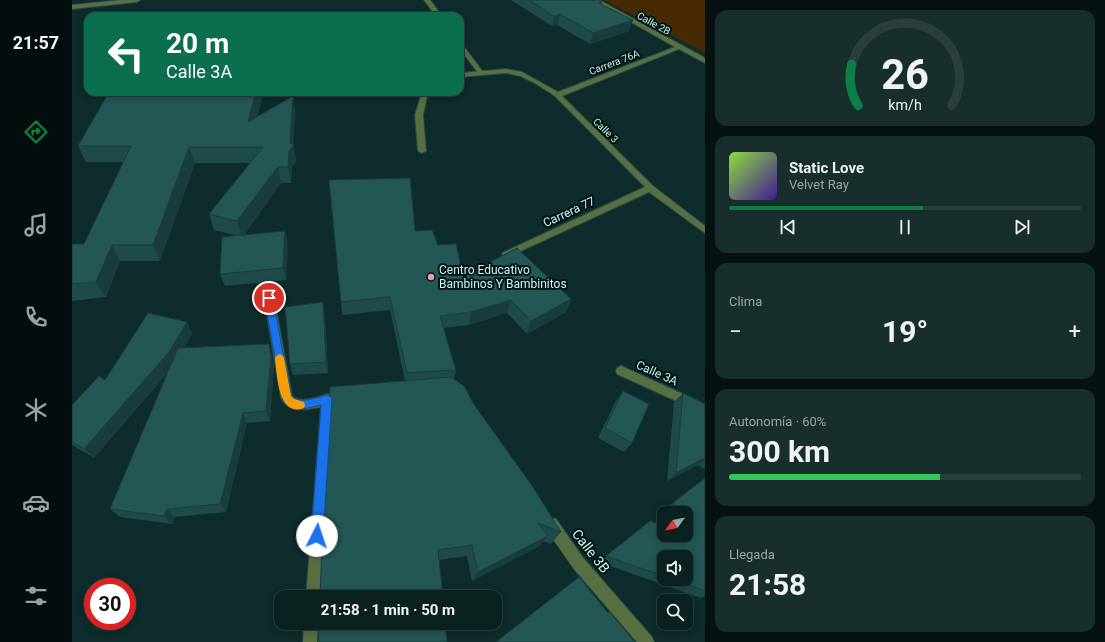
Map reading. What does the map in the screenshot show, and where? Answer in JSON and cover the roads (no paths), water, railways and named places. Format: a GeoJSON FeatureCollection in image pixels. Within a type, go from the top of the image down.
{"type":"FeatureCollection","features":[{"type":"Feature","properties":{"kind":"street"},"geometry":{"type":"LineString","coordinates":[[72,7],[138,0]]}},
{"type":"Feature","properties":{"kind":"street"},"geometry":{"type":"LineString","coordinates":[[427,0],[436,12]]}},
{"type":"Feature","properties":{"kind":"street","name":"Calle 2B"},"geometry":{"type":"LineString","coordinates":[[595,0],[705,61]]}},
{"type":"Feature","properties":{"kind":"street","name":"Carrera 76A"},"geometry":{"type":"LineString","coordinates":[[556,96],[680,47]]}},
{"type":"Feature","properties":{"kind":"street"},"geometry":{"type":"LineString","coordinates":[[464,50],[481,73]]}},
{"type":"Feature","properties":{"kind":"street","name":"Calle 3"},"geometry":{"type":"LineString","coordinates":[[464,75],[506,71],[522,74],[535,81],[556,96],[650,188],[705,230]]}},
{"type":"Feature","properties":{"kind":"street"},"geometry":{"type":"LineString","coordinates":[[422,151],[419,115],[424,96]]}},
{"type":"Feature","properties":{"kind":"street","name":"Carrera 77"},"geometry":{"type":"LineString","coordinates":[[498,258],[650,188]]}},
{"type":"Feature","properties":{"kind":"street"},"geometry":{"type":"LineString","coordinates":[[269,298],[287,398],[291,402],[300,405],[327,399],[357,397]]}},
{"type":"Feature","properties":{"kind":"street","name":"Calle 3A"},"geometry":{"type":"LineString","coordinates":[[620,371],[705,409]]}},
{"type":"Feature","properties":{"kind":"street"},"geometry":{"type":"LineString","coordinates":[[313,590],[327,399]]}},
{"type":"Feature","properties":{"kind":"street","name":"Calle 3B"},"geometry":{"type":"LineString","coordinates":[[542,513],[579,564],[647,642]]}},
{"type":"Feature","properties":{"kind":"street"},"geometry":{"type":"LineString","coordinates":[[310,642],[311,630]]}},
{"type":"Feature","properties":{"kind":"place","name":"Centro Educativo Bambinos Y Bambinitos"},"geometry":{"type":"Point","coordinates":[431,277]}}]}
